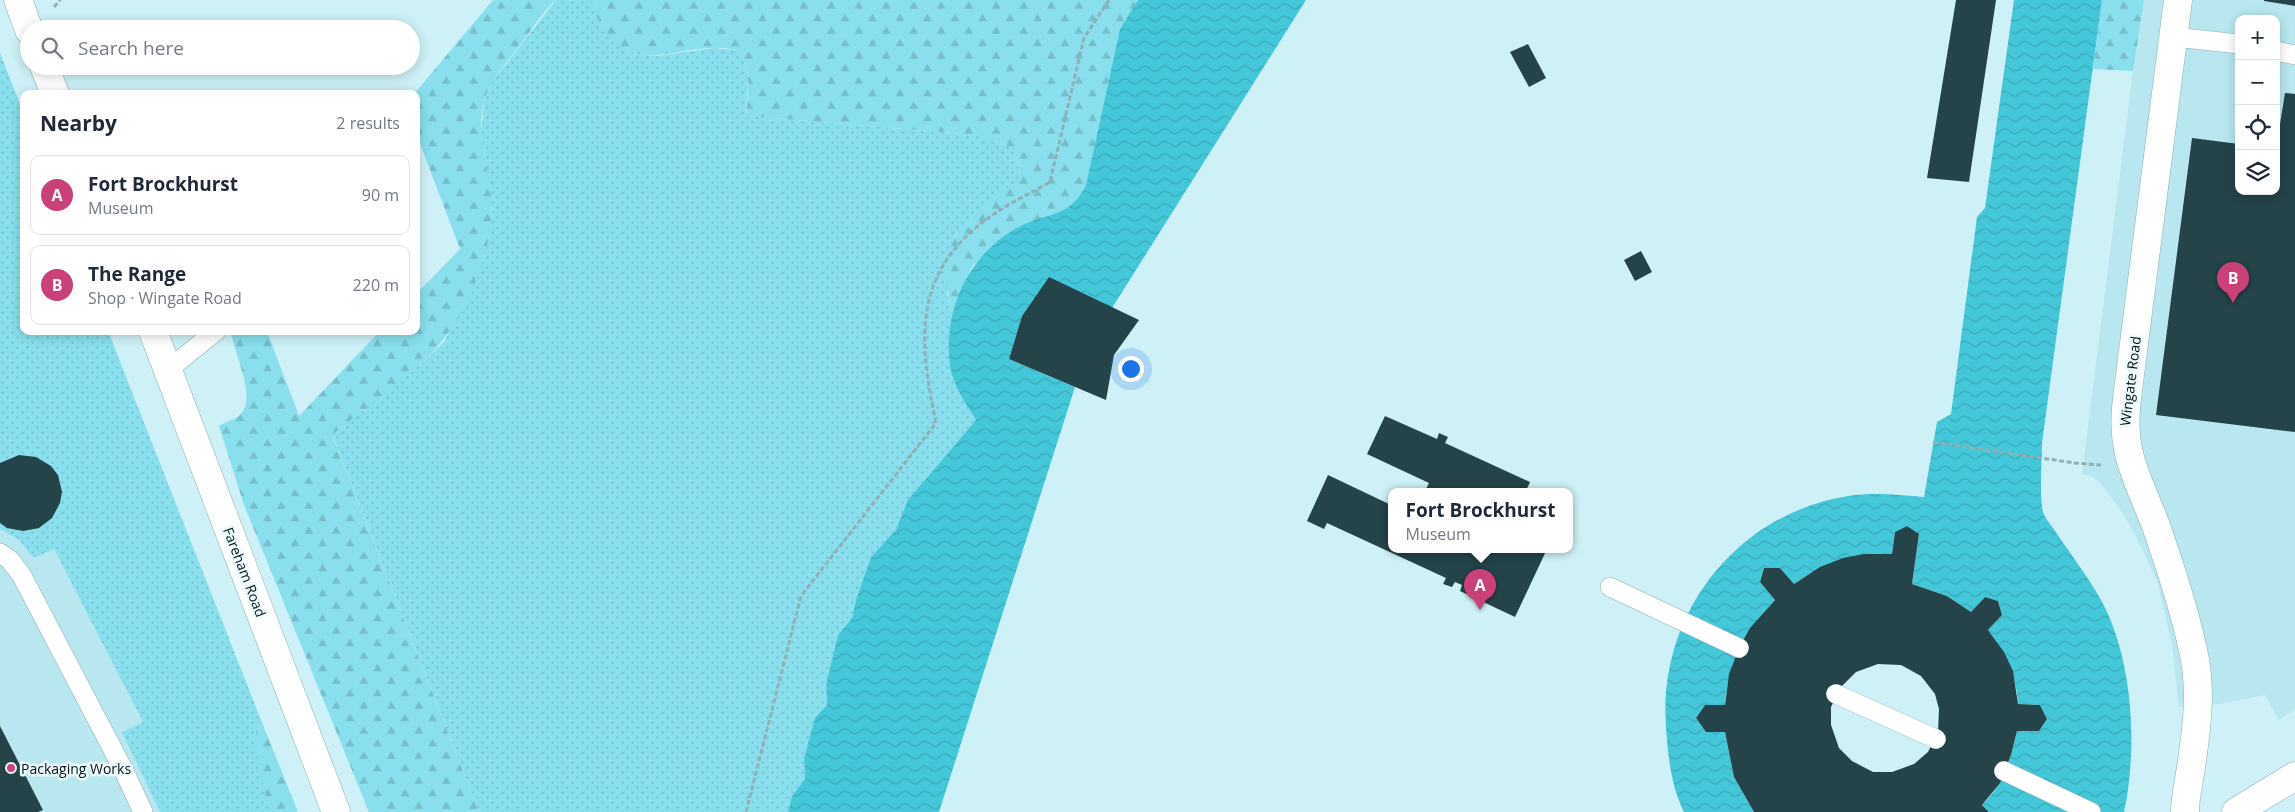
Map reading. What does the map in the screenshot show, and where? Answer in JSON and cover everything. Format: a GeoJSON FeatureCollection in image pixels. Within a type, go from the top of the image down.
{"type":"FeatureCollection","features":[{"type":"Feature","properties":{"kind":"street"},"geometry":{"type":"LineString","coordinates":[[18,0],[25,20]]}},
{"type":"Feature","properties":{"kind":"street","name":"Wingate Road"},"geometry":{"type":"LineString","coordinates":[[2178,0],[2124,430],[2132,468],[2155,525],[2175,584],[2196,666],[2198,711],[2184,812]]}},
{"type":"Feature","properties":{"kind":"street"},"geometry":{"type":"LineString","coordinates":[[48,75],[53,90]]}},
{"type":"Feature","properties":{"kind":"street","name":"Fareham Road"},"geometry":{"type":"LineString","coordinates":[[155,335],[336,812]]}},
{"type":"Feature","properties":{"kind":"street"},"geometry":{"type":"LineString","coordinates":[[2236,812],[2295,776]]}},
{"type":"Feature","properties":{"kind":"lane"},"geometry":{"type":"LineString","coordinates":[[2174,37],[2235,44]]}},
{"type":"Feature","properties":{"kind":"lane"},"geometry":{"type":"LineString","coordinates":[[2280,52],[2295,55]]}},
{"type":"Feature","properties":{"kind":"lane"},"geometry":{"type":"LineString","coordinates":[[168,370],[211,335]]}},
{"type":"Feature","properties":{"kind":"lane"},"geometry":{"type":"LineString","coordinates":[[0,553],[10,560],[22,576],[124,771],[143,812]]}},
{"type":"Feature","properties":{"kind":"lane"},"geometry":{"type":"LineString","coordinates":[[1610,588],[1739,648]]}},
{"type":"Feature","properties":{"kind":"lane"},"geometry":{"type":"LineString","coordinates":[[1836,694],[1936,739]]}},
{"type":"Feature","properties":{"kind":"lane"},"geometry":{"type":"LineString","coordinates":[[2004,771],[2091,812]]}},
{"type":"Feature","properties":{"kind":"path"},"geometry":{"type":"LineString","coordinates":[[746,812],[801,596],[936,423],[927,381],[923,339],[928,304],[937,274],[964,239],[994,214],[1050,182],[1084,38],[1108,0]]}},
{"type":"Feature","properties":{"kind":"path"},"geometry":{"type":"LineString","coordinates":[[1933,442],[2075,463]]}},
{"type":"Feature","properties":{"kind":"shaded area"},"geometry":{"type":"Polygon","coordinates":[[[2144,0],[2295,0],[2295,709],[2279,720],[2265,695],[2220,704],[2179,707],[2172,644],[2157,581],[2135,534],[2118,506],[2099,482],[2091,476],[2082,474],[2133,71],[2144,0]]]}},
{"type":"Feature","properties":{"kind":"shaded area"},"geometry":{"type":"Polygon","coordinates":[[[0,529],[18,539],[34,558],[54,548],[143,722],[123,732],[160,812],[0,812],[0,529]]]}},
{"type":"Feature","properties":{"kind":"green space"},"geometry":{"type":"Polygon","coordinates":[[[493,0],[556,0],[542,14],[501,70],[491,85],[484,101],[481,122],[492,200],[491,217],[486,251],[468,299],[448,333],[419,366],[332,435],[479,812],[369,812],[244,505],[219,426],[236,418],[245,407],[246,386],[232,335],[269,335],[299,416],[376,335],[420,335],[420,290],[460,249],[420,144],[420,90],[417,90],[493,0]]]}},
{"type":"Feature","properties":{"kind":"green space"},"geometry":{"type":"Polygon","coordinates":[[[556,0],[591,0],[635,54],[657,56],[714,48],[737,50],[746,66],[748,90],[746,116],[976,135],[1009,147],[1017,158],[1020,179],[993,200],[955,235],[947,293],[953,317],[951,333],[961,395],[976,420],[909,500],[896,530],[871,557],[856,600],[852,618],[838,635],[826,684],[827,705],[815,719],[804,758],[805,779],[792,796],[788,812],[479,812],[332,434],[420,365],[444,342],[480,269],[489,237],[492,211],[490,184],[481,136],[484,101],[492,82],[556,0]]]}},
{"type":"Feature","properties":{"kind":"green space"},"geometry":{"type":"Polygon","coordinates":[[[591,0],[1138,0],[1120,29],[1086,185],[1080,198],[1072,206],[973,265],[959,295],[953,317],[947,286],[948,253],[956,235],[969,220],[1020,178],[1017,158],[1009,147],[976,135],[746,116],[747,73],[737,50],[726,48],[699,49],[657,55],[631,52],[618,46],[606,35],[591,0]]]}},
{"type":"Feature","properties":{"kind":"green space"},"geometry":{"type":"Polygon","coordinates":[[[2102,0],[2144,0],[2133,71],[2093,69],[2102,0]]]}},
{"type":"Feature","properties":{"kind":"green space"},"geometry":{"type":"Polygon","coordinates":[[[0,53],[20,104],[20,335],[110,335],[259,715],[272,812],[160,812],[122,732],[143,722],[54,549],[34,558],[18,539],[0,529],[0,53]]]}},
{"type":"Feature","properties":{"kind":"green space"},"geometry":{"type":"Polygon","coordinates":[[[259,715],[298,812],[270,812],[260,776],[256,752],[259,715]]]}},
{"type":"Feature","properties":{"kind":"water"},"geometry":{"type":"Polygon","coordinates":[[[1138,0],[1306,0],[1112,308],[1049,278],[1022,316],[1009,359],[1075,387],[939,812],[788,812],[792,796],[805,779],[804,758],[815,718],[827,705],[826,684],[838,635],[852,618],[856,600],[871,557],[896,530],[908,500],[976,420],[957,387],[950,366],[950,325],[962,287],[971,270],[998,241],[1015,229],[1064,210],[1072,204],[1086,185],[1120,29],[1138,0]]]}},
{"type":"Feature","properties":{"kind":"water"},"geometry":{"type":"Polygon","coordinates":[[[2014,0],[2102,0],[2042,443],[2041,497],[2044,515],[2101,600],[2112,623],[2120,649],[2130,704],[2131,732],[2131,760],[2124,812],[1989,812],[1982,805],[2001,780],[2017,731],[2039,731],[2047,719],[2040,705],[2018,704],[2015,683],[2009,664],[1988,630],[2002,615],[1998,601],[1985,597],[1971,612],[1947,596],[1912,584],[1919,535],[1907,526],[1895,532],[1892,554],[1865,555],[1840,560],[1817,570],[1794,584],[1780,568],[1764,568],[1760,582],[1775,600],[1755,624],[1734,660],[1725,705],[1705,705],[1696,718],[1706,732],[1725,732],[1734,777],[1754,812],[1684,812],[1676,792],[1669,760],[1666,727],[1667,685],[1675,646],[1691,609],[1712,576],[1739,547],[1771,524],[1808,506],[1848,496],[1867,494],[1924,497],[1937,422],[1951,414],[1977,217],[1985,208],[2014,0]]]}},
{"type":"Feature","properties":{"kind":"building"},"geometry":{"type":"Polygon","coordinates":[[[1956,0],[1996,0],[1969,182],[1927,178],[1956,0]]]}},
{"type":"Feature","properties":{"kind":"building"},"geometry":{"type":"Polygon","coordinates":[[[2295,0],[2295,6],[2264,1],[2295,0]]]}},
{"type":"Feature","properties":{"kind":"building"},"geometry":{"type":"Polygon","coordinates":[[[1528,44],[1546,78],[1529,87],[1510,52],[1528,44]]]}},
{"type":"Feature","properties":{"kind":"building"},"geometry":{"type":"Polygon","coordinates":[[[2285,93],[2295,94],[2295,432],[2156,415],[2192,138],[2235,143],[2235,195],[2280,195],[2280,124],[2285,93]]]}},
{"type":"Feature","properties":{"kind":"building"},"geometry":{"type":"Polygon","coordinates":[[[1641,251],[1652,272],[1635,281],[1624,260],[1641,251]]]}},
{"type":"Feature","properties":{"kind":"building"},"geometry":{"type":"Polygon","coordinates":[[[1049,277],[1139,320],[1114,355],[1106,400],[1009,359],[1022,316],[1049,277]]]}},
{"type":"Feature","properties":{"kind":"building"},"geometry":{"type":"Polygon","coordinates":[[[1385,416],[1437,439],[1439,433],[1448,437],[1445,443],[1530,482],[1527,488],[1426,488],[1429,483],[1367,454],[1385,416]]]}},
{"type":"Feature","properties":{"kind":"building"},"geometry":{"type":"Polygon","coordinates":[[[19,455],[36,457],[51,466],[58,475],[62,492],[60,503],[52,518],[39,528],[23,531],[7,528],[0,523],[0,463],[19,455]]]}},
{"type":"Feature","properties":{"kind":"building"},"geometry":{"type":"Polygon","coordinates":[[[1328,475],[1388,504],[1388,551],[1327,523],[1324,529],[1307,521],[1328,475]]]}},
{"type":"Feature","properties":{"kind":"building"},"geometry":{"type":"Polygon","coordinates":[[[1907,526],[1919,534],[1912,584],[1947,596],[1971,612],[1985,597],[1998,601],[2002,615],[1988,630],[2004,652],[2013,671],[2018,704],[2040,705],[2047,719],[2039,731],[2017,731],[2011,755],[2000,783],[1982,805],[1989,812],[1754,812],[1734,777],[1725,732],[1706,732],[1696,718],[1705,705],[1725,705],[1729,674],[1739,648],[1750,628],[1775,600],[1760,582],[1764,568],[1780,568],[1794,584],[1820,567],[1843,558],[1864,554],[1892,554],[1895,532],[1907,526]],[[1878,664],[1856,672],[1840,688],[1831,707],[1831,725],[1839,748],[1852,761],[1873,772],[1892,772],[1914,764],[1928,752],[1938,732],[1939,709],[1935,694],[1921,676],[1901,665],[1878,664]]]}},
{"type":"Feature","properties":{"kind":"building"},"geometry":{"type":"Polygon","coordinates":[[[1392,553],[1545,553],[1515,617],[1460,591],[1462,585],[1455,582],[1452,587],[1443,584],[1446,578],[1392,553]]]}},
{"type":"Feature","properties":{"kind":"building","name":"Packaging Works"},"geometry":{"type":"Polygon","coordinates":[[[0,726],[43,810],[38,812],[0,812],[0,726]]]}},
{"type":"Feature","properties":{"kind":"place","name":"The Range"},"geometry":{"type":"Point","coordinates":[2233,303]}},
{"type":"Feature","properties":{"kind":"place","name":"Fort Brockhurst"},"geometry":{"type":"Point","coordinates":[1480,610]}},
{"type":"Feature","properties":{"kind":"place","name":"Packaging Works"},"geometry":{"type":"Point","coordinates":[11,768]}}]}
